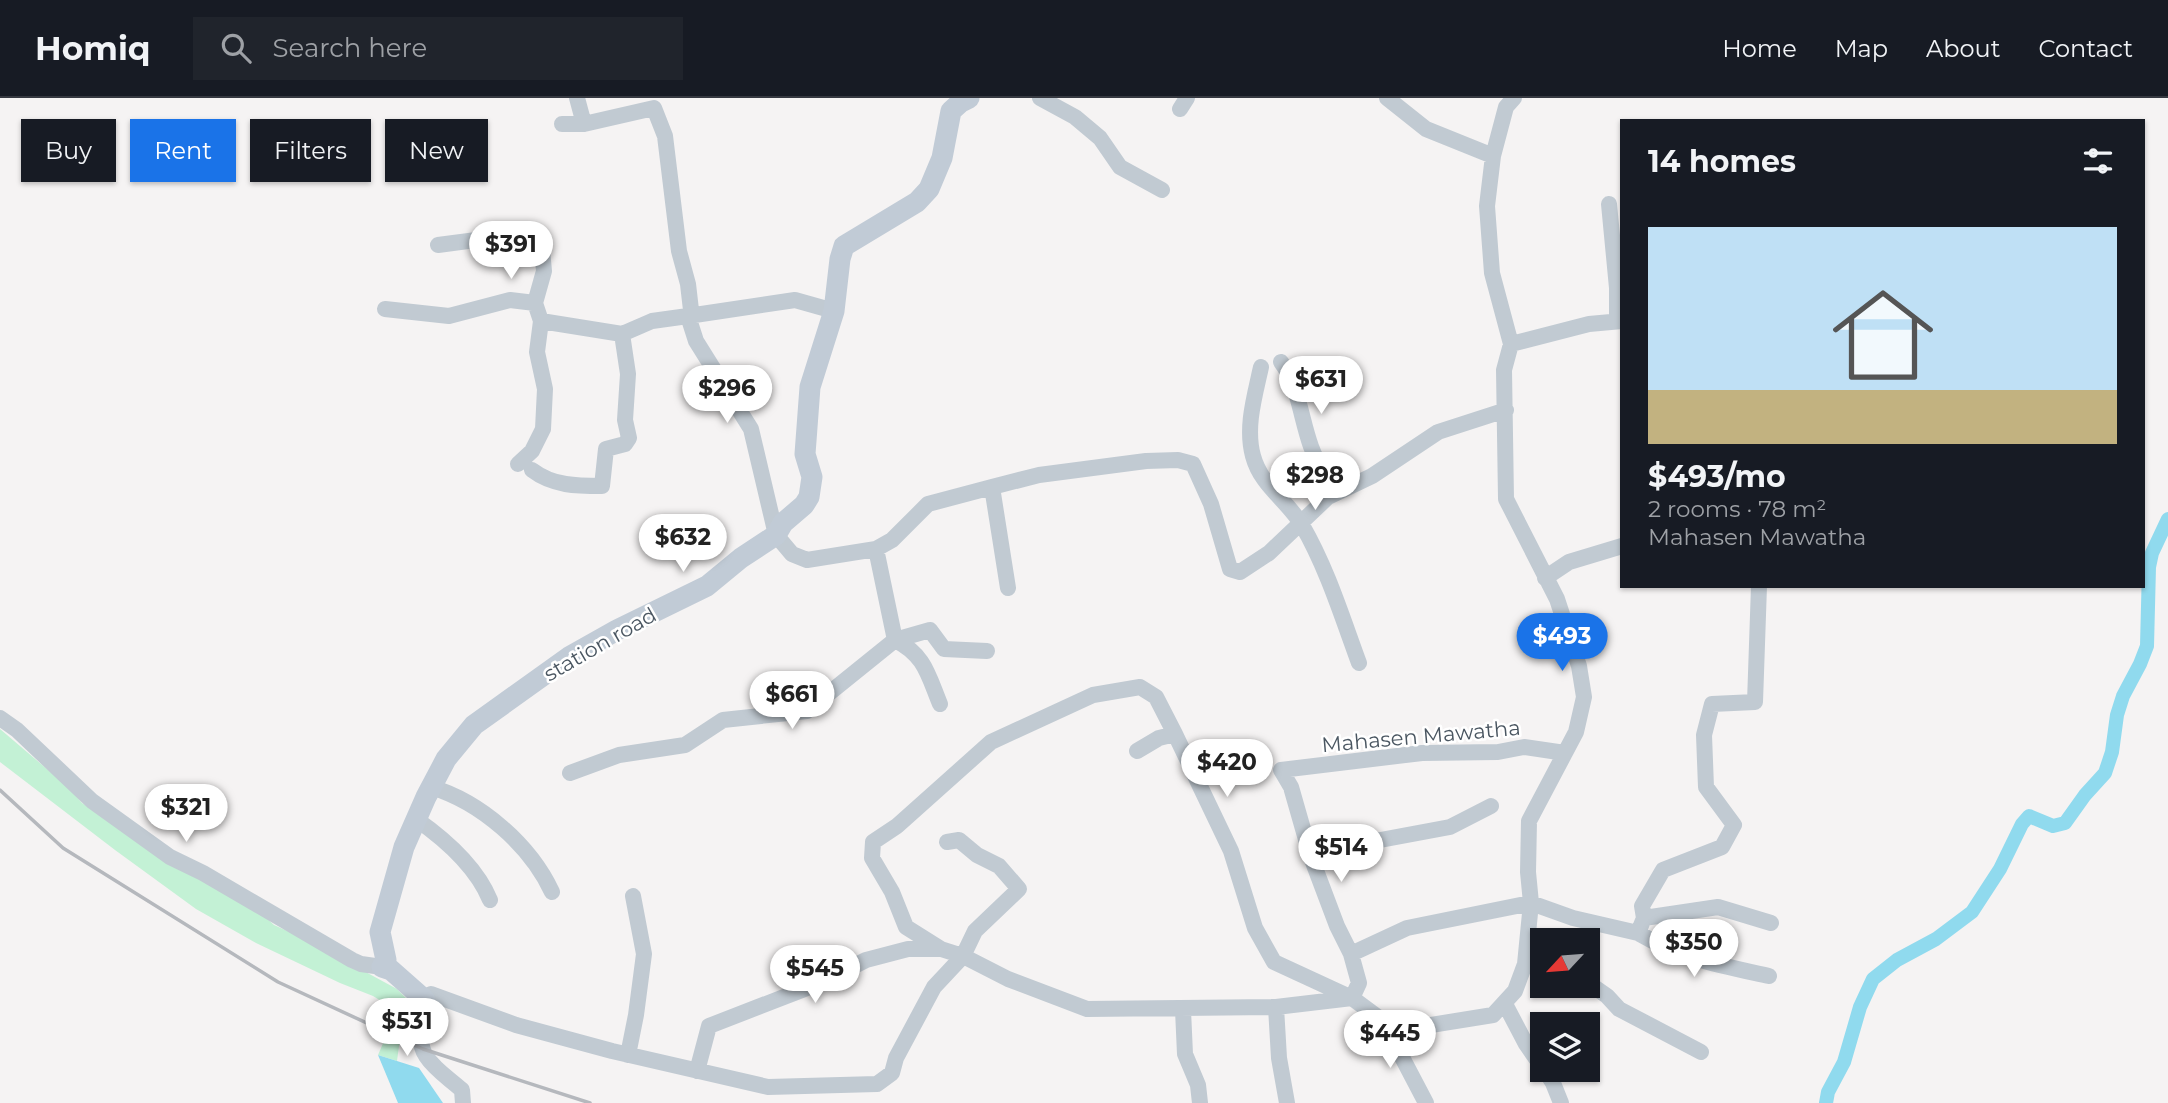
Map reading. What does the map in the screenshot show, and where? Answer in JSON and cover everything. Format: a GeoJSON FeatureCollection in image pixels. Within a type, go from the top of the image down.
{"type":"FeatureCollection","features":[{"type":"Feature","properties":{"kind":"street"},"geometry":{"type":"LineString","coordinates":[[577,98],[584,124]]}},
{"type":"Feature","properties":{"kind":"street","name":"station road"},"geometry":{"type":"LineString","coordinates":[[382,967],[386,960],[380,932],[404,847],[446,759],[474,725],[569,657],[707,586],[741,558],[776,535],[783,523],[804,505],[812,477],[805,454],[810,387],[834,311],[844,246],[917,202],[929,189],[942,158],[951,111],[969,98]]}},
{"type":"Feature","properties":{"kind":"street"},"geometry":{"type":"LineString","coordinates":[[1040,98],[1075,117],[1100,138],[1120,167],[1162,190]]}},
{"type":"Feature","properties":{"kind":"street"},"geometry":{"type":"LineString","coordinates":[[1387,98],[1426,128],[1493,156]]}},
{"type":"Feature","properties":{"kind":"street"},"geometry":{"type":"LineString","coordinates":[[1514,98],[1506,107],[1493,156],[1486,206],[1492,273],[1511,344],[1504,370],[1506,499],[1557,599],[1579,666],[1584,697],[1576,732],[1530,821],[1528,872],[1532,928]]}},
{"type":"Feature","properties":{"kind":"street"},"geometry":{"type":"LineString","coordinates":[[562,124],[584,124],[654,108],[665,136],[679,251],[688,284],[691,310],[688,316],[696,341],[751,429],[776,535],[792,554],[807,560],[876,550],[892,540],[928,504],[1039,475],[1146,461],[1178,460],[1193,464],[1211,505],[1230,569],[1240,572],[1269,553],[1328,496],[1372,476],[1438,432],[1506,410]]}},
{"type":"Feature","properties":{"kind":"street"},"geometry":{"type":"LineString","coordinates":[[1511,344],[1589,324],[1620,321],[1609,204]]}},
{"type":"Feature","properties":{"kind":"street"},"geometry":{"type":"LineString","coordinates":[[438,245],[514,235],[541,239],[544,271],[535,303],[541,321],[537,352],[545,389],[543,429],[525,467],[542,478],[570,486],[602,486],[606,449],[625,444],[629,438],[625,420],[628,374],[622,334]]}},
{"type":"Feature","properties":{"kind":"street"},"geometry":{"type":"LineString","coordinates":[[385,309],[449,316],[510,300],[535,303]]}},
{"type":"Feature","properties":{"kind":"street"},"geometry":{"type":"LineString","coordinates":[[541,321],[622,334],[652,321],[795,300],[834,311]]}},
{"type":"Feature","properties":{"kind":"street"},"geometry":{"type":"LineString","coordinates":[[1280,362],[1292,377],[1308,438],[1325,473],[1342,490]]}},
{"type":"Feature","properties":{"kind":"street"},"geometry":{"type":"LineString","coordinates":[[1261,367],[1250,422],[1253,456],[1265,484],[1300,523],[1326,573],[1359,663]]}},
{"type":"Feature","properties":{"kind":"street"},"geometry":{"type":"LineString","coordinates":[[992,487],[1008,588]]}},
{"type":"Feature","properties":{"kind":"street"},"geometry":{"type":"LineString","coordinates":[[1545,578],[1569,562],[1620,547]]}},
{"type":"Feature","properties":{"kind":"street"},"geometry":{"type":"LineString","coordinates":[[876,550],[895,640]]}},
{"type":"Feature","properties":{"kind":"street"},"geometry":{"type":"LineString","coordinates":[[1759,588],[1755,702],[1712,704],[1704,735],[1706,787],[1734,825],[1722,847],[1663,870],[1642,905],[1641,926],[1659,946],[1692,959],[1769,976]]}},
{"type":"Feature","properties":{"kind":"street"},"geometry":{"type":"LineString","coordinates":[[570,773],[620,755],[685,745],[723,720],[807,711],[895,640],[930,630],[944,649],[987,651]]}},
{"type":"Feature","properties":{"kind":"street"},"geometry":{"type":"LineString","coordinates":[[895,640],[910,648],[926,668],[940,704]]}},
{"type":"Feature","properties":{"kind":"street"},"geometry":{"type":"LineString","coordinates":[[1352,998],[1276,1007],[1087,1009],[1008,979],[963,956],[941,949],[906,927],[892,892],[872,858],[873,842],[897,826],[992,741],[1093,695],[1140,687],[1156,697],[1175,734],[1231,851],[1255,928],[1274,962],[1352,998],[1383,1021],[1426,1103]]}},
{"type":"Feature","properties":{"kind":"street"},"geometry":{"type":"LineString","coordinates":[[0,718],[18,730],[92,801],[170,857],[203,873],[352,960],[391,970],[425,1000]]}},
{"type":"Feature","properties":{"kind":"street"},"geometry":{"type":"LineString","coordinates":[[1137,751],[1159,738],[1175,734]]}},
{"type":"Feature","properties":{"kind":"street","name":"Mahasen Mawatha"},"geometry":{"type":"LineString","coordinates":[[1311,857],[1291,787],[1281,770],[1423,753],[1499,752],[1524,747],[1565,753]]}},
{"type":"Feature","properties":{"kind":"street"},"geometry":{"type":"LineString","coordinates":[[431,787],[454,794],[491,820],[526,851],[541,869],[552,892]]}},
{"type":"Feature","properties":{"kind":"street"},"geometry":{"type":"LineString","coordinates":[[1352,998],[1359,983],[1352,954],[1337,926],[1311,857],[1332,849],[1450,827],[1491,806]]}},
{"type":"Feature","properties":{"kind":"street"},"geometry":{"type":"LineString","coordinates":[[416,819],[461,857],[483,883],[490,900]]}},
{"type":"Feature","properties":{"kind":"street"},"geometry":{"type":"LineString","coordinates":[[463,1103],[462,1090],[425,1056],[421,1015],[425,1000],[431,994],[516,1025],[628,1055],[768,1087],[877,1084],[892,1073],[900,1050],[934,987],[963,956],[975,931],[1019,889],[999,866],[977,855],[959,840],[947,842]]}},
{"type":"Feature","properties":{"kind":"street"},"geometry":{"type":"LineString","coordinates":[[628,1055],[644,954],[633,896]]}},
{"type":"Feature","properties":{"kind":"street"},"geometry":{"type":"LineString","coordinates":[[1352,954],[1407,928],[1531,903],[1573,918],[1641,926],[1718,907],[1771,923]]}},
{"type":"Feature","properties":{"kind":"street"},"geometry":{"type":"LineString","coordinates":[[697,1070],[709,1026],[820,983],[866,960],[908,949],[941,949]]}},
{"type":"Feature","properties":{"kind":"street"},"geometry":{"type":"LineString","coordinates":[[1383,1021],[1412,1028],[1493,1015],[1505,1004],[1530,970]]}},
{"type":"Feature","properties":{"kind":"street"},"geometry":{"type":"LineString","coordinates":[[1600,991],[1619,1009],[1701,1052]]}},
{"type":"Feature","properties":{"kind":"street"},"geometry":{"type":"LineString","coordinates":[[1505,1004],[1530,1050]]}},
{"type":"Feature","properties":{"kind":"street"},"geometry":{"type":"LineString","coordinates":[[1276,1007],[1279,1058],[1287,1103]]}},
{"type":"Feature","properties":{"kind":"street"},"geometry":{"type":"LineString","coordinates":[[1183,1010],[1185,1054],[1198,1085],[1200,1103]]}},
{"type":"Feature","properties":{"kind":"street"},"geometry":{"type":"LineString","coordinates":[[1552,1082],[1561,1103]]}},
{"type":"Feature","properties":{"kind":"green space"},"geometry":{"type":"Polygon","coordinates":[[[0,729],[68,787],[82,803],[164,860],[261,913],[274,925],[397,989],[412,1004],[397,1061],[378,1055],[394,1018],[394,1009],[373,996],[256,943],[196,909],[0,762],[0,729]]]}},
{"type":"Feature","properties":{"kind":"water"},"geometry":{"type":"Polygon","coordinates":[[[378,1055],[419,1068],[443,1103],[398,1103],[378,1055]]]}},
{"type":"Feature","properties":{"kind":"waterway"},"geometry":{"type":"LineString","coordinates":[[1826,1103],[1828,1092],[1844,1062],[1860,1007],[1873,979],[1897,960],[1936,939],[1972,912],[2000,869],[2022,824],[2029,816],[2053,826],[2065,823],[2105,773],[2123,696],[2147,646],[2149,567],[2152,553],[2168,519]]}},
{"type":"Feature","properties":{"kind":"railway"},"geometry":{"type":"LineString","coordinates":[[0,790],[63,848],[278,982],[423,1049],[590,1103]]}}]}
